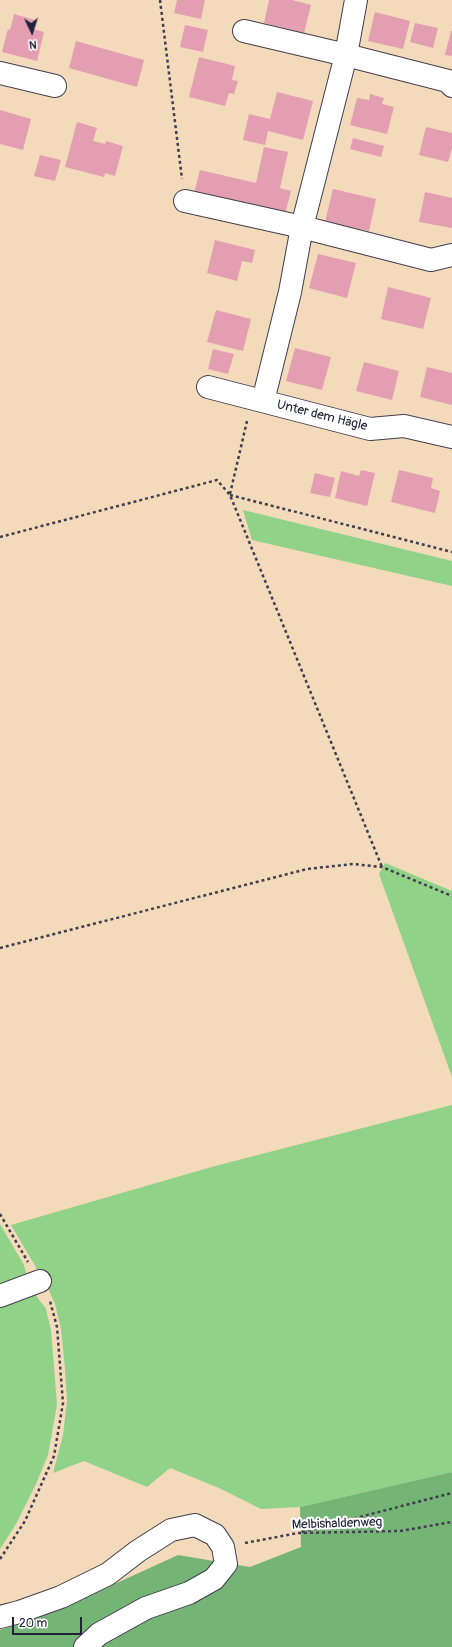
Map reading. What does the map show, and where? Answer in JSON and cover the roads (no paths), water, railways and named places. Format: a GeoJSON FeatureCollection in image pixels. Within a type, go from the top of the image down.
{"type":"FeatureCollection","features":[{"type":"Feature","properties":{"kind":"street","name":"Unter dem Hägle"},"geometry":{"type":"LineString","coordinates":[[258,400],[290,292],[302,228],[346,55],[356,0]]}},
{"type":"Feature","properties":{"kind":"street"},"geometry":{"type":"LineString","coordinates":[[244,31],[448,81],[452,86]]}},
{"type":"Feature","properties":{"kind":"street"},"geometry":{"type":"LineString","coordinates":[[0,73],[55,86]]}},
{"type":"Feature","properties":{"kind":"street"},"geometry":{"type":"LineString","coordinates":[[185,202],[302,228],[431,260],[452,254]]}},
{"type":"Feature","properties":{"kind":"street","name":"Unter dem Hägle"},"geometry":{"type":"LineString","coordinates":[[208,387],[370,429],[404,426],[452,437]]}},
{"type":"Feature","properties":{"kind":"street"},"geometry":{"type":"LineString","coordinates":[[0,1296],[40,1281]]}},
{"type":"Feature","properties":{"kind":"street"},"geometry":{"type":"LineString","coordinates":[[0,1617],[61,1597],[108,1574],[138,1551],[171,1530],[195,1525],[215,1535],[223,1547],[226,1564],[214,1579],[189,1593],[146,1608],[99,1634],[85,1647]]}}]}
